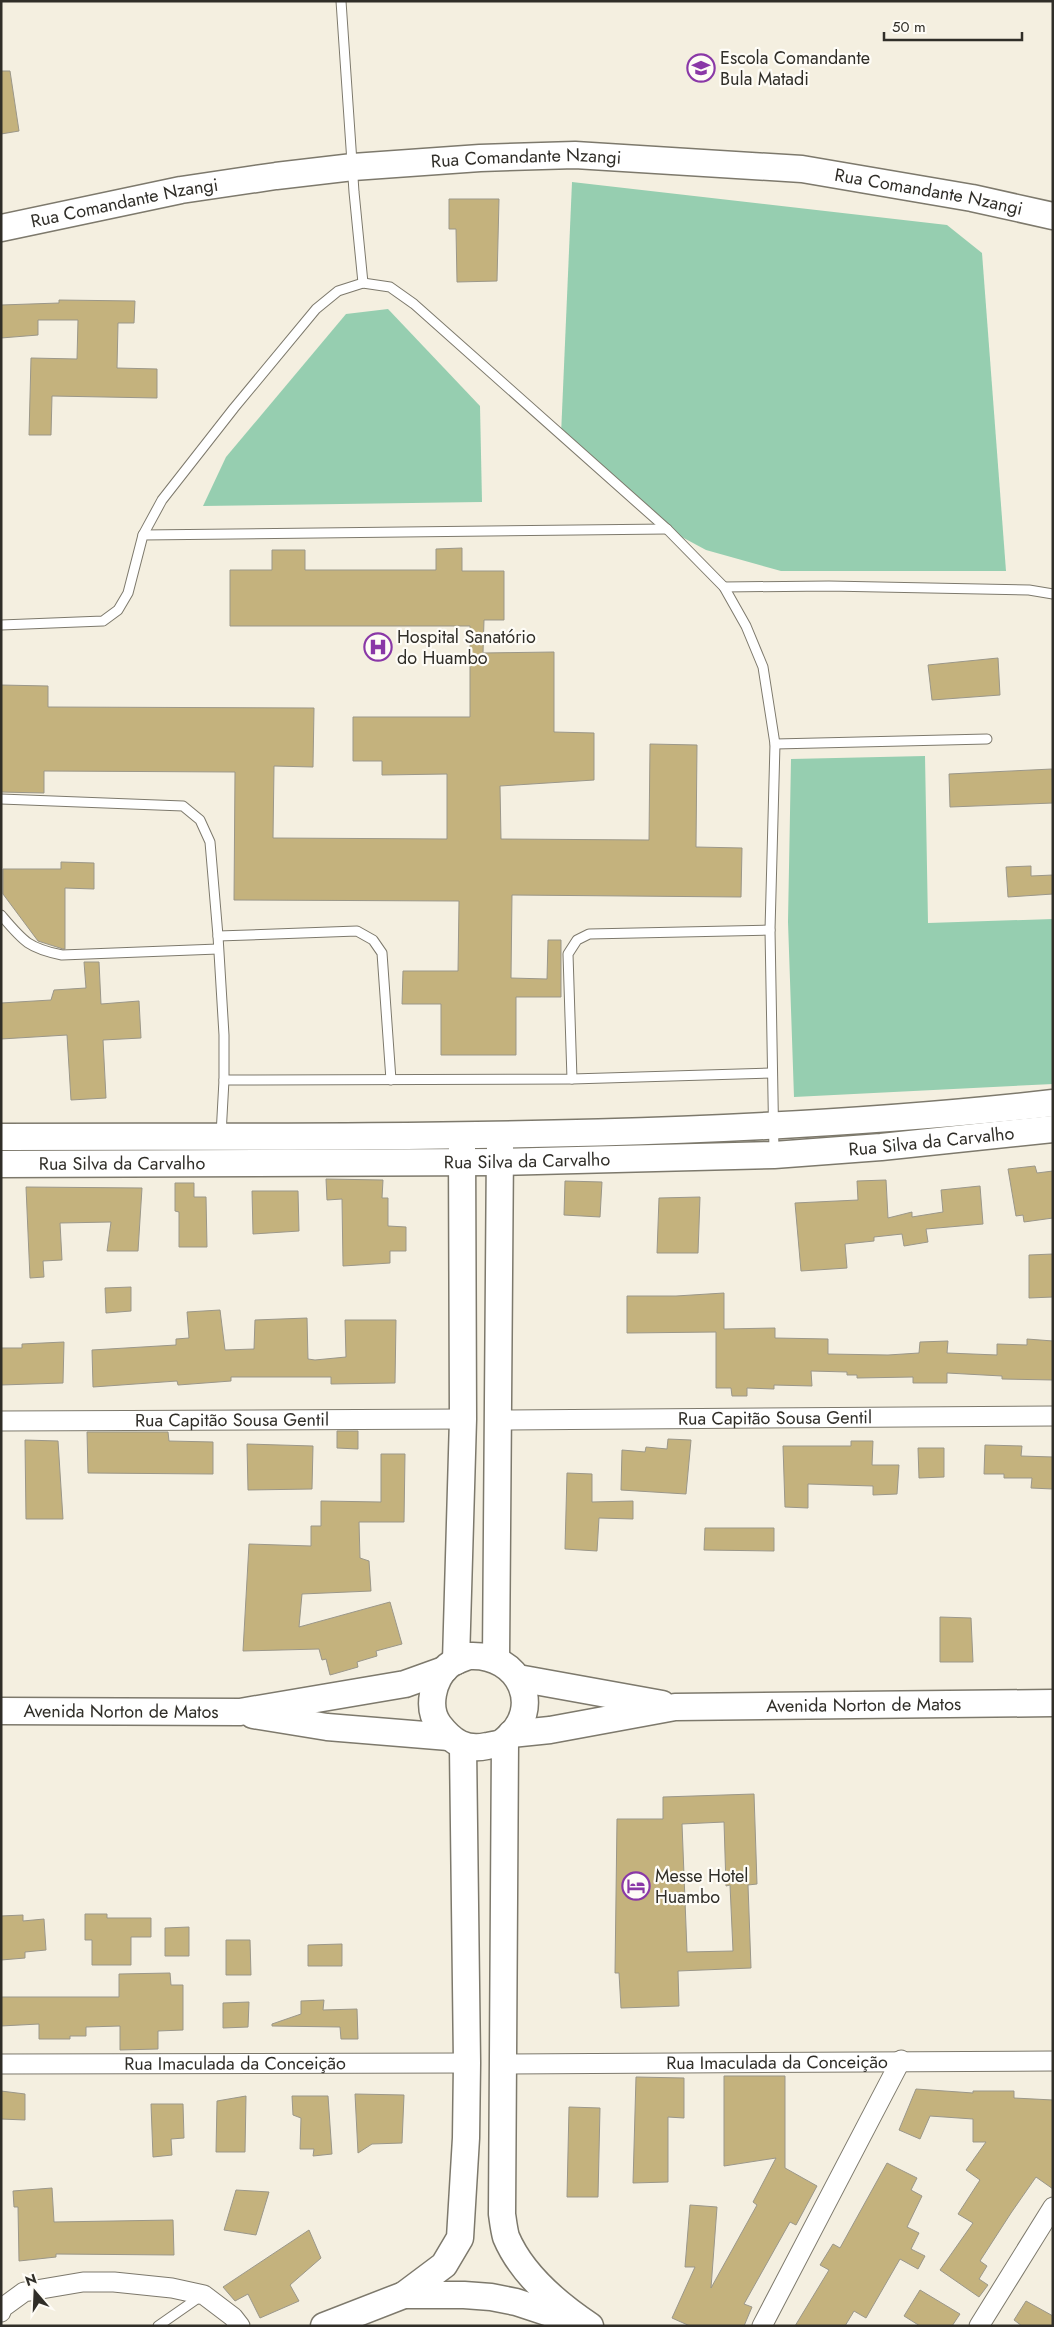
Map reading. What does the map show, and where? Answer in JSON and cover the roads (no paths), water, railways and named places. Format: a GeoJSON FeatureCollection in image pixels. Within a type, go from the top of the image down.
{"type":"FeatureCollection","features":[{"type":"Feature","properties":{"kind":"street","name":"Rua Comandante Nzangi"},"geometry":{"type":"LineString","coordinates":[[1,228],[181,190],[353,167],[480,158],[575,155],[802,169],[972,198],[1053,216]]}},
{"type":"Feature","properties":{"kind":"street","name":"Rua Silva da Carvalho"},"geometry":{"type":"LineString","coordinates":[[1,1164],[77,1164],[221,1151],[462,1136],[772,1126],[1044,1104]]}},
{"type":"Feature","properties":{"kind":"street"},"geometry":{"type":"LineString","coordinates":[[1044,1104],[1045,1130]]}},
{"type":"Feature","properties":{"kind":"street"},"geometry":{"type":"LineString","coordinates":[[881,1118],[882,1147]]}},
{"type":"Feature","properties":{"kind":"street","name":"Rua Silva da Carvalho"},"geometry":{"type":"LineString","coordinates":[[1,1137],[77,1137],[221,1151],[500,1162],[774,1155],[882,1147],[1045,1130]]}},
{"type":"Feature","properties":{"kind":"street"},"geometry":{"type":"LineString","coordinates":[[496,1659],[500,1135]]}},
{"type":"Feature","properties":{"kind":"street"},"geometry":{"type":"LineString","coordinates":[[450,1666],[463,1419],[462,1136]]}},
{"type":"Feature","properties":{"kind":"street"},"geometry":{"type":"LineString","coordinates":[[77,1137],[77,1164]]}},
{"type":"Feature","properties":{"kind":"street","name":"Rua Capitão Sousa Gentil"},"geometry":{"type":"LineString","coordinates":[[497,1420],[1053,1416]]}},
{"type":"Feature","properties":{"kind":"street","name":"Rua Capitão Sousa Gentil"},"geometry":{"type":"LineString","coordinates":[[1,1421],[463,1419]]}},
{"type":"Feature","properties":{"kind":"street"},"geometry":{"type":"LineString","coordinates":[[469,1656],[496,1659],[518,1678],[522,1690],[523,1713],[518,1724],[508,1737],[482,1747],[456,1742],[437,1723],[432,1705],[434,1686],[450,1666],[469,1656]]}},
{"type":"Feature","properties":{"kind":"street","name":"Avenida Norton de Matos"},"geometry":{"type":"LineString","coordinates":[[1,1711],[240,1712],[405,1684],[450,1666]]}},
{"type":"Feature","properties":{"kind":"street","name":"Avenida Norton de Matos"},"geometry":{"type":"LineString","coordinates":[[518,1678],[675,1707]]}},
{"type":"Feature","properties":{"kind":"street","name":"Avenida Norton de Matos"},"geometry":{"type":"LineString","coordinates":[[508,1737],[675,1707],[1053,1703]]}},
{"type":"Feature","properties":{"kind":"street","name":"Avenida Norton de Matos"},"geometry":{"type":"LineString","coordinates":[[240,1712],[271,1719],[328,1727],[456,1742]]}},
{"type":"Feature","properties":{"kind":"street"},"geometry":{"type":"LineString","coordinates":[[508,1737],[502,2064],[502,2214],[506,2236],[532,2277],[572,2314],[590,2326]]}},
{"type":"Feature","properties":{"kind":"street"},"geometry":{"type":"LineString","coordinates":[[324,2326],[404,2295],[444,2265],[460,2238],[466,2138],[467,2063],[456,1742]]}},
{"type":"Feature","properties":{"kind":"street"},"geometry":{"type":"LineString","coordinates":[[762,2326],[901,2060]]}},
{"type":"Feature","properties":{"kind":"street","name":"Rua Imaculada da Conceição"},"geometry":{"type":"LineString","coordinates":[[502,2064],[901,2060],[1053,2061]]}},
{"type":"Feature","properties":{"kind":"street","name":"Rua Imaculada da Conceição"},"geometry":{"type":"LineString","coordinates":[[1,2064],[467,2063]]}},
{"type":"Feature","properties":{"kind":"street"},"geometry":{"type":"LineString","coordinates":[[980,2326],[1053,2208]]}},
{"type":"Feature","properties":{"kind":"street"},"geometry":{"type":"LineString","coordinates":[[1,2312],[2,2308],[24,2292],[84,2282],[114,2282],[162,2287],[204,2295],[233,2317],[240,2326]]}},
{"type":"Feature","properties":{"kind":"street"},"geometry":{"type":"LineString","coordinates":[[404,2295],[464,2295],[499,2299],[516,2302],[590,2326]]}},
{"type":"Feature","properties":{"kind":"lane"},"geometry":{"type":"LineString","coordinates":[[342,1],[363,282]]}},
{"type":"Feature","properties":{"kind":"lane"},"geometry":{"type":"LineString","coordinates":[[1,625],[102,621],[118,610],[128,593],[143,535],[162,500],[305,321],[338,291],[363,282],[390,287],[414,304],[667,529],[724,587],[746,626],[764,667],[775,744],[770,930],[774,1155]]}},
{"type":"Feature","properties":{"kind":"lane"},"geometry":{"type":"LineString","coordinates":[[143,535],[667,529]]}},
{"type":"Feature","properties":{"kind":"lane"},"geometry":{"type":"LineString","coordinates":[[724,587],[829,586],[1029,590],[1053,594]]}},
{"type":"Feature","properties":{"kind":"lane"},"geometry":{"type":"LineString","coordinates":[[775,744],[987,739]]}},
{"type":"Feature","properties":{"kind":"lane"},"geometry":{"type":"LineString","coordinates":[[1,799],[183,806],[200,820],[210,842],[218,936],[224,1034],[221,1151]]}},
{"type":"Feature","properties":{"kind":"lane"},"geometry":{"type":"LineString","coordinates":[[1,915],[22,940],[39,950],[62,954],[218,949]]}},
{"type":"Feature","properties":{"kind":"lane"},"geometry":{"type":"LineString","coordinates":[[572,1079],[568,954],[577,940],[589,934],[770,930]]}},
{"type":"Feature","properties":{"kind":"lane"},"geometry":{"type":"LineString","coordinates":[[218,936],[357,931],[373,940],[382,953],[391,1080]]}},
{"type":"Feature","properties":{"kind":"lane"},"geometry":{"type":"LineString","coordinates":[[224,1080],[572,1079],[772,1073]]}},
{"type":"Feature","properties":{"kind":"lane"},"geometry":{"type":"LineString","coordinates":[[158,2326],[204,2295]]}},
{"type":"Feature","properties":{"kind":"place","name":"Escola Comandante Bula Matadi"},"geometry":{"type":"Point","coordinates":[701,68]}},
{"type":"Feature","properties":{"kind":"place","name":"Hospital Sanatório do Huambo"},"geometry":{"type":"Point","coordinates":[378,647]}},
{"type":"Feature","properties":{"kind":"place","name":"Messe Hotel Huambo"},"geometry":{"type":"Point","coordinates":[636,1886]}}]}
